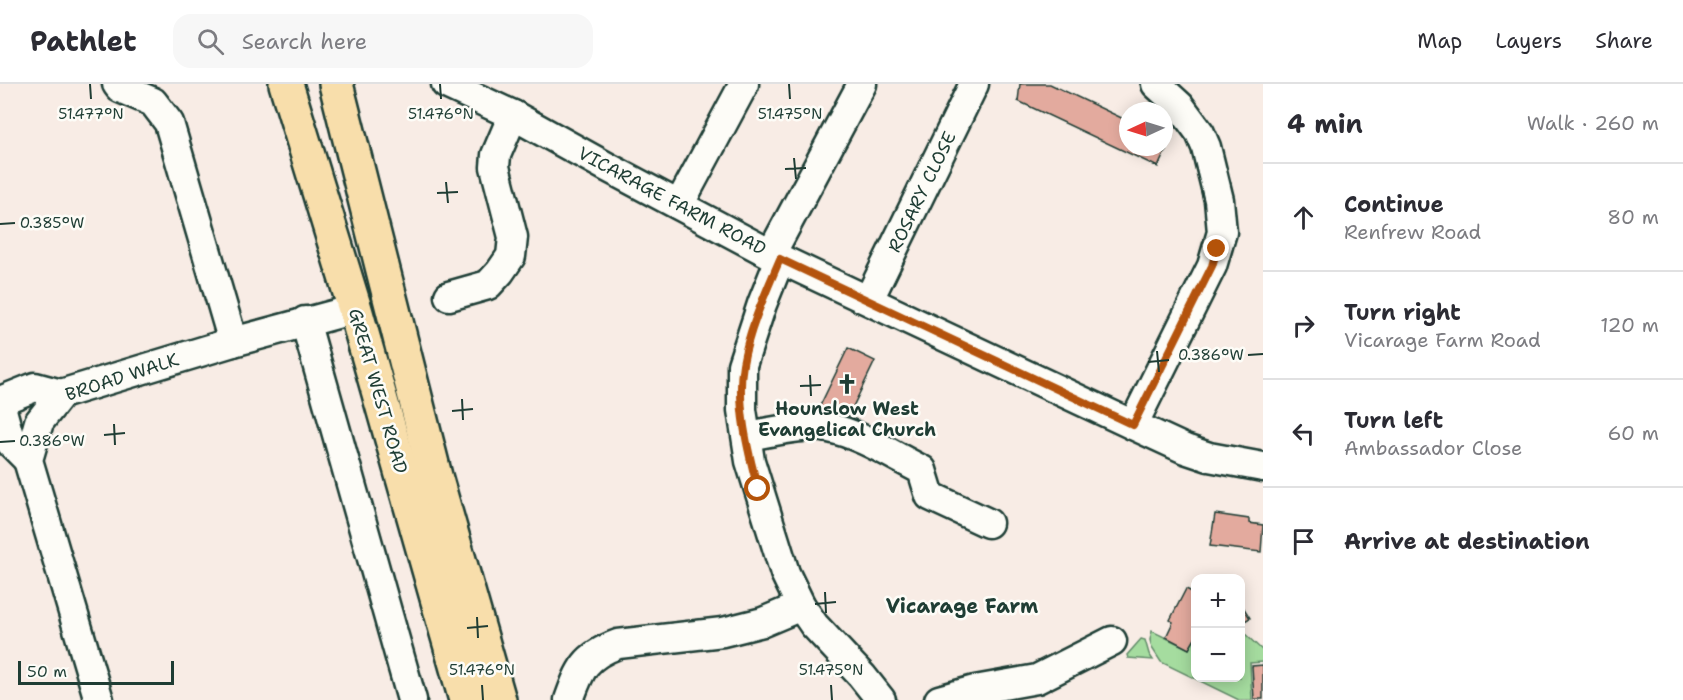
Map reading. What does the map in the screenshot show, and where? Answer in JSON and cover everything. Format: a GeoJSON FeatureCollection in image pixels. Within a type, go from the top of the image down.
{"type":"FeatureCollection","features":[{"type":"Feature","properties":{"kind":"highway","name":"GREAT WEST ROAD"},"geometry":{"type":"LineString","coordinates":[[286,84],[355,309],[466,700]]}},
{"type":"Feature","properties":{"kind":"highway","name":"GREAT WEST ROAD"},"geometry":{"type":"LineString","coordinates":[[336,84],[435,476],[499,700]]}},
{"type":"Feature","properties":{"kind":"street"},"geometry":{"type":"LineString","coordinates":[[117,84],[120,88],[153,102],[169,123],[233,342]]}},
{"type":"Feature","properties":{"kind":"street","name":"VICARAGE FARM ROAD"},"geometry":{"type":"LineString","coordinates":[[446,84],[513,115],[607,168],[776,256],[1133,425],[1209,458],[1263,467]]}},
{"type":"Feature","properties":{"kind":"street"},"geometry":{"type":"LineString","coordinates":[[680,205],[744,84]]}},
{"type":"Feature","properties":{"kind":"street"},"geometry":{"type":"LineString","coordinates":[[862,84],[776,256],[742,365],[742,410],[750,461],[785,573],[801,606],[881,700]]}},
{"type":"Feature","properties":{"kind":"street","name":"ROSARY CLOSE"},"geometry":{"type":"LineString","coordinates":[[869,299],[974,84]]}},
{"type":"Feature","properties":{"kind":"street"},"geometry":{"type":"LineString","coordinates":[[1133,425],[1212,266],[1222,232],[1219,200],[1206,147],[1200,133],[1180,106],[1156,84]]}},
{"type":"Feature","properties":{"kind":"street"},"geometry":{"type":"LineString","coordinates":[[449,296],[488,285],[512,256],[513,237],[495,167],[496,155],[513,115]]}},
{"type":"Feature","properties":{"kind":"street","name":"BROAD WALK"},"geometry":{"type":"LineString","coordinates":[[28,460],[39,422],[61,394],[305,321],[355,309]]}},
{"type":"Feature","properties":{"kind":"street"},"geometry":{"type":"LineString","coordinates":[[305,321],[412,700]]}},
{"type":"Feature","properties":{"kind":"street"},"geometry":{"type":"LineString","coordinates":[[61,394],[35,387],[0,402],[11,443],[28,460],[99,700]]}},
{"type":"Feature","properties":{"kind":"street"},"geometry":{"type":"LineString","coordinates":[[747,436],[803,427],[828,428],[847,433],[922,470],[930,496],[988,523]]}},
{"type":"Feature","properties":{"kind":"street"},"geometry":{"type":"LineString","coordinates":[[569,700],[582,667],[590,658],[607,648],[618,644],[743,628],[780,616],[801,606]]}},
{"type":"Feature","properties":{"kind":"street"},"geometry":{"type":"LineString","coordinates":[[939,700],[975,690],[1037,680],[1112,641]]}},
{"type":"Feature","properties":{"kind":"green space"},"geometry":{"type":"Polygon","coordinates":[[[1152,631],[1189,649],[1191,645],[1191,677],[1161,662],[1152,648],[1150,640],[1152,631]]]}},
{"type":"Feature","properties":{"kind":"green space"},"geometry":{"type":"Polygon","coordinates":[[[1245,634],[1263,651],[1263,662],[1250,663],[1252,700],[1239,700],[1202,682],[1245,682],[1245,634]]]}},
{"type":"Feature","properties":{"kind":"green space"},"geometry":{"type":"Polygon","coordinates":[[[1141,639],[1145,640],[1153,660],[1128,658],[1127,655],[1141,639]]]}},
{"type":"Feature","properties":{"kind":"building"},"geometry":{"type":"Polygon","coordinates":[[[1020,84],[1050,84],[1119,117],[1119,149],[1018,101],[1020,84]]]}},
{"type":"Feature","properties":{"kind":"building"},"geometry":{"type":"Polygon","coordinates":[[[1135,156],[1163,156],[1158,167],[1135,156]]]}},
{"type":"Feature","properties":{"kind":"building","name":"Hounslow West Evangelical Church"},"geometry":{"type":"Polygon","coordinates":[[[848,348],[875,361],[846,421],[819,408],[848,348]]]}},
{"type":"Feature","properties":{"kind":"building"},"geometry":{"type":"Polygon","coordinates":[[[1215,514],[1249,519],[1249,523],[1263,525],[1261,552],[1210,546],[1215,514]]]}},
{"type":"Feature","properties":{"kind":"building"},"geometry":{"type":"Polygon","coordinates":[[[1186,589],[1191,592],[1191,646],[1189,649],[1166,637],[1173,622],[1170,620],[1186,589]]]}},
{"type":"Feature","properties":{"kind":"building"},"geometry":{"type":"Polygon","coordinates":[[[1245,610],[1250,618],[1245,621],[1245,610]]]}},
{"type":"Feature","properties":{"kind":"building"},"geometry":{"type":"Polygon","coordinates":[[[1263,665],[1263,699],[1254,699],[1252,666],[1263,665]]]}},
{"type":"Feature","properties":{"kind":"place","name":"Hounslow West Evangelical Church"},"geometry":{"type":"Point","coordinates":[847,384]}},
{"type":"Feature","properties":{"kind":"district","name":"Vicarage Farm"},"geometry":{"type":"Point","coordinates":[962,606]}},
{"type":"Feature","properties":{"kind":"route"},"geometry":{"type":"LineString","coordinates":[[758,489],[750,461],[742,410],[742,365],[780,259],[1133,425],[1212,266],[1217,249]]}}]}
